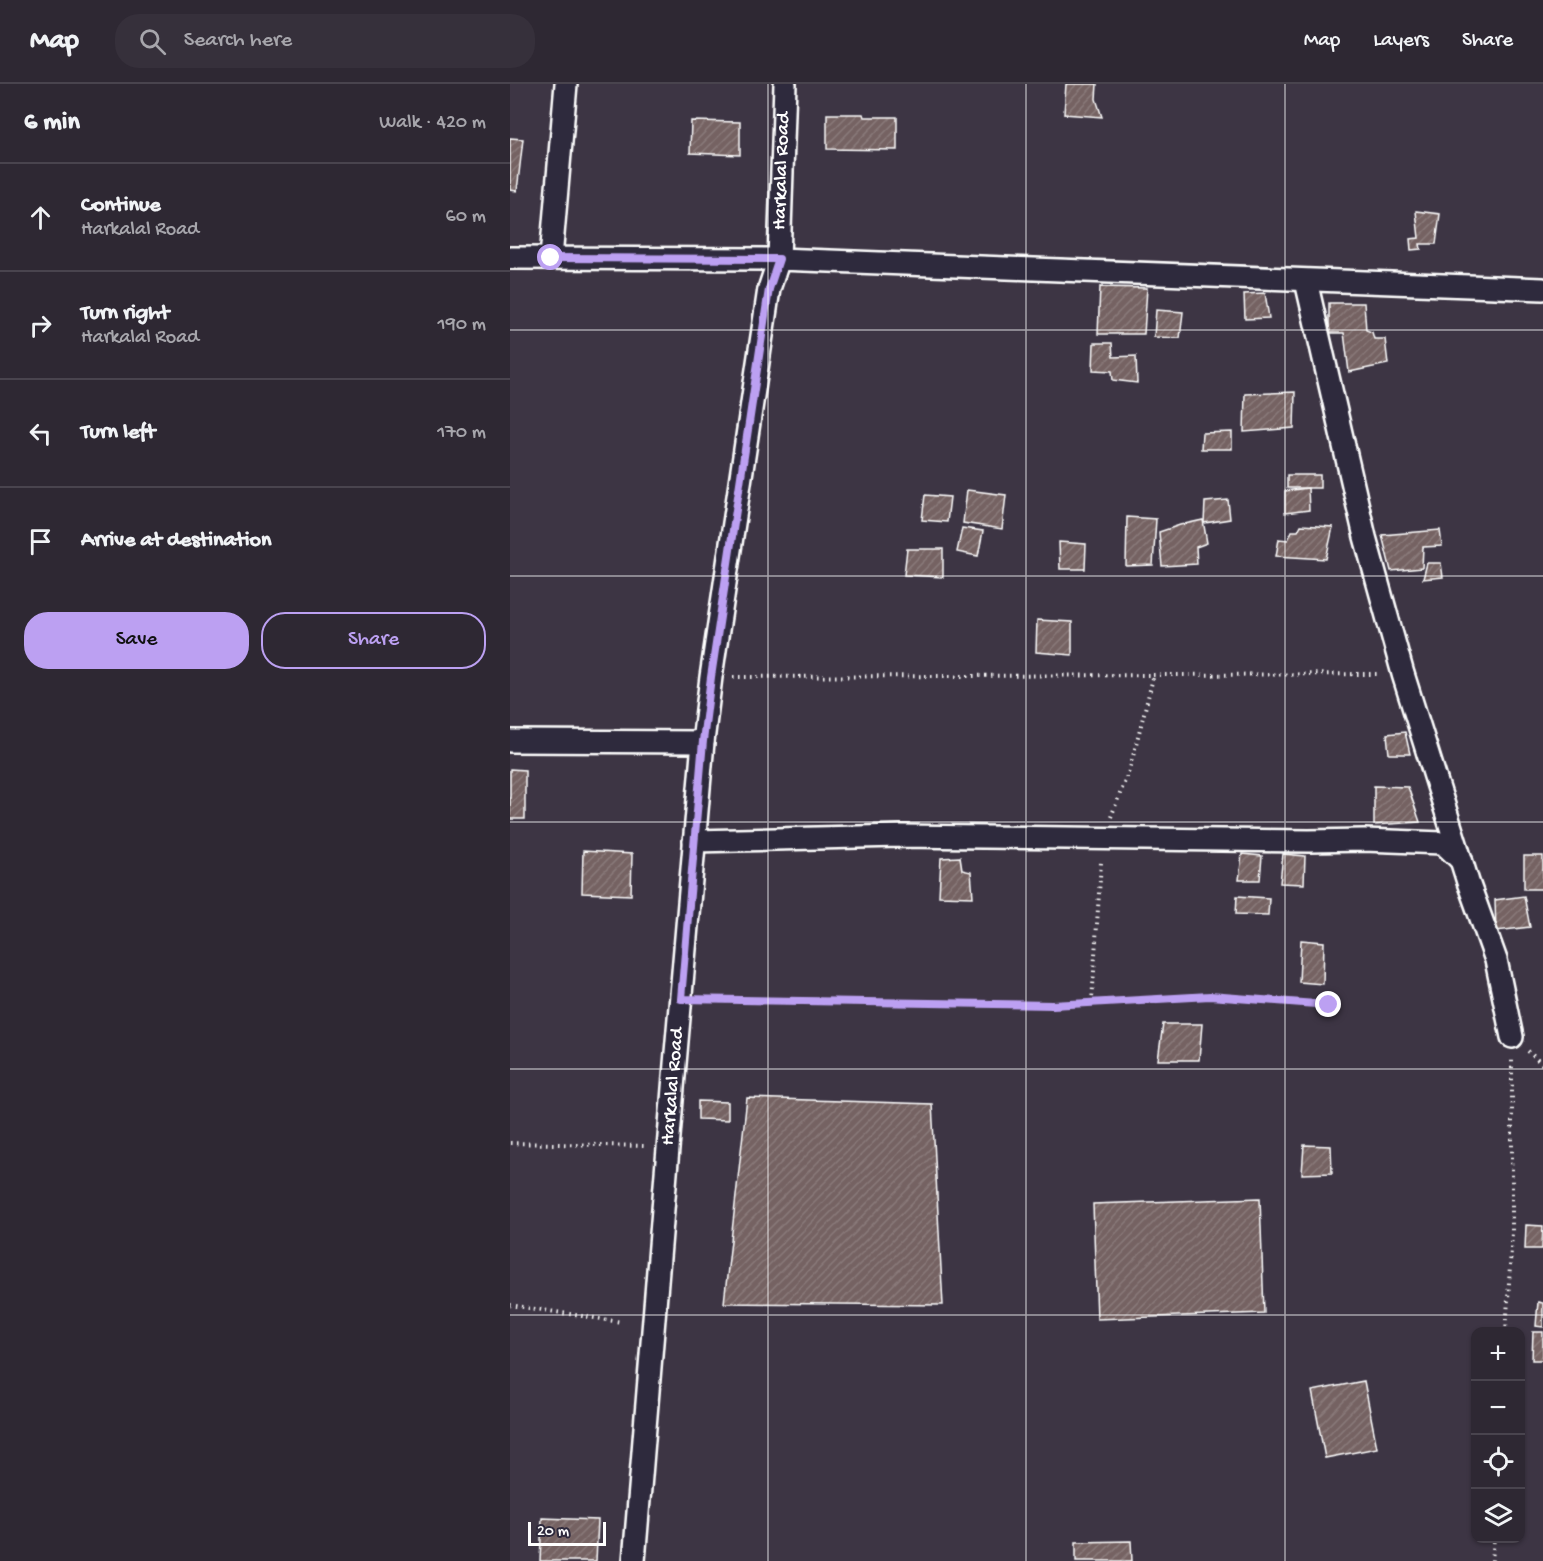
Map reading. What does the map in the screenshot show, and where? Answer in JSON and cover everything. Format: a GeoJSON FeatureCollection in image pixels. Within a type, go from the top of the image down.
{"type":"FeatureCollection","features":[{"type":"Feature","properties":{"kind":"street"},"geometry":{"type":"LineString","coordinates":[[551,258],[566,84]]}},
{"type":"Feature","properties":{"kind":"street","name":"Harkalal Road"},"geometry":{"type":"LineString","coordinates":[[634,1561],[703,741],[769,289],[779,259],[784,84]]}},
{"type":"Feature","properties":{"kind":"street","name":"Harkalal Road"},"geometry":{"type":"LineString","coordinates":[[510,258],[779,259]]}},
{"type":"Feature","properties":{"kind":"street"},"geometry":{"type":"LineString","coordinates":[[779,259],[1543,289]]}},
{"type":"Feature","properties":{"kind":"street"},"geometry":{"type":"LineString","coordinates":[[1306,281],[1365,537],[1402,674],[1461,861],[1496,960],[1512,1036]]}},
{"type":"Feature","properties":{"kind":"street"},"geometry":{"type":"LineString","coordinates":[[510,741],[703,741]]}},
{"type":"Feature","properties":{"kind":"street"},"geometry":{"type":"LineString","coordinates":[[694,841],[900,836],[1364,840],[1443,843],[1461,861]]}},
{"type":"Feature","properties":{"kind":"path"},"geometry":{"type":"LineString","coordinates":[[711,677],[1402,674]]}},
{"type":"Feature","properties":{"kind":"path"},"geometry":{"type":"LineString","coordinates":[[681,999],[1053,1005],[1210,996],[1329,1005]]}},
{"type":"Feature","properties":{"kind":"path"},"geometry":{"type":"LineString","coordinates":[[1506,1327],[1512,1233],[1512,1036]]}},
{"type":"Feature","properties":{"kind":"path"},"geometry":{"type":"LineString","coordinates":[[510,1143],[668,1146]]}},
{"type":"Feature","properties":{"kind":"path"},"geometry":{"type":"LineString","coordinates":[[510,1305],[621,1322]]}},
{"type":"Feature","properties":{"kind":"path"},"geometry":{"type":"LineString","coordinates":[[1492,1561],[1494,1543]]}},
{"type":"Feature","properties":{"kind":"building"},"geometry":{"type":"Polygon","coordinates":[[[1066,84],[1097,84],[1096,99],[1102,117],[1064,114],[1066,84]]]}},
{"type":"Feature","properties":{"kind":"building"},"geometry":{"type":"Polygon","coordinates":[[[827,114],[897,117],[897,150],[827,149],[827,114]]]}},
{"type":"Feature","properties":{"kind":"building"},"geometry":{"type":"Polygon","coordinates":[[[691,121],[740,122],[740,155],[690,153],[691,121]]]}},
{"type":"Feature","properties":{"kind":"building"},"geometry":{"type":"Polygon","coordinates":[[[510,138],[523,139],[517,191],[510,190],[510,138]]]}},
{"type":"Feature","properties":{"kind":"building"},"geometry":{"type":"Polygon","coordinates":[[[1416,211],[1440,214],[1436,244],[1420,244],[1421,249],[1411,250],[1410,239],[1419,238],[1416,211]]]}},
{"type":"Feature","properties":{"kind":"building"},"geometry":{"type":"Polygon","coordinates":[[[1100,287],[1147,288],[1144,334],[1098,334],[1100,287]]]}},
{"type":"Feature","properties":{"kind":"building"},"geometry":{"type":"Polygon","coordinates":[[[1265,293],[1269,318],[1245,319],[1244,294],[1265,293]]]}},
{"type":"Feature","properties":{"kind":"building"},"geometry":{"type":"Polygon","coordinates":[[[1329,303],[1364,303],[1366,330],[1372,332],[1374,339],[1385,339],[1388,364],[1349,372],[1344,333],[1329,333],[1329,303]]]}},
{"type":"Feature","properties":{"kind":"building"},"geometry":{"type":"Polygon","coordinates":[[[1156,310],[1183,312],[1180,338],[1154,337],[1156,310]]]}},
{"type":"Feature","properties":{"kind":"building"},"geometry":{"type":"Polygon","coordinates":[[[1094,343],[1112,343],[1113,357],[1136,356],[1137,383],[1113,380],[1112,371],[1093,370],[1094,343]]]}},
{"type":"Feature","properties":{"kind":"building"},"geometry":{"type":"Polygon","coordinates":[[[1295,392],[1294,428],[1244,432],[1245,394],[1295,392]]]}},
{"type":"Feature","properties":{"kind":"building"},"geometry":{"type":"Polygon","coordinates":[[[1232,432],[1232,449],[1201,449],[1202,433],[1232,432]]]}},
{"type":"Feature","properties":{"kind":"building"},"geometry":{"type":"Polygon","coordinates":[[[1287,475],[1320,475],[1320,488],[1287,488],[1287,475]]]}},
{"type":"Feature","properties":{"kind":"building"},"geometry":{"type":"Polygon","coordinates":[[[1308,488],[1309,510],[1285,513],[1285,491],[1308,488]]]}},
{"type":"Feature","properties":{"kind":"building"},"geometry":{"type":"Polygon","coordinates":[[[967,490],[1006,495],[1002,529],[963,523],[967,490]]]}},
{"type":"Feature","properties":{"kind":"building"},"geometry":{"type":"Polygon","coordinates":[[[925,495],[950,497],[947,522],[922,520],[925,495]]]}},
{"type":"Feature","properties":{"kind":"building"},"geometry":{"type":"Polygon","coordinates":[[[1228,500],[1230,519],[1204,523],[1205,502],[1228,500]]]}},
{"type":"Feature","properties":{"kind":"building"},"geometry":{"type":"Polygon","coordinates":[[[1127,517],[1156,519],[1153,565],[1126,566],[1127,517]]]}},
{"type":"Feature","properties":{"kind":"building"},"geometry":{"type":"Polygon","coordinates":[[[1203,520],[1207,543],[1196,547],[1197,564],[1162,566],[1159,532],[1203,520]]]}},
{"type":"Feature","properties":{"kind":"building"},"geometry":{"type":"Polygon","coordinates":[[[1301,525],[1333,527],[1326,559],[1276,556],[1279,539],[1288,540],[1292,531],[1298,531],[1301,525]]]}},
{"type":"Feature","properties":{"kind":"building"},"geometry":{"type":"Polygon","coordinates":[[[962,528],[983,531],[978,556],[957,552],[962,528]]]}},
{"type":"Feature","properties":{"kind":"building"},"geometry":{"type":"Polygon","coordinates":[[[1440,530],[1442,546],[1423,547],[1422,568],[1391,571],[1382,535],[1440,530]]]}},
{"type":"Feature","properties":{"kind":"building"},"geometry":{"type":"Polygon","coordinates":[[[1059,542],[1086,544],[1085,569],[1060,569],[1059,542]]]}},
{"type":"Feature","properties":{"kind":"building"},"geometry":{"type":"Polygon","coordinates":[[[907,549],[943,549],[943,577],[904,575],[907,549]]]}},
{"type":"Feature","properties":{"kind":"building"},"geometry":{"type":"Polygon","coordinates":[[[1427,563],[1441,563],[1443,577],[1423,579],[1427,563]]]}},
{"type":"Feature","properties":{"kind":"building"},"geometry":{"type":"Polygon","coordinates":[[[1037,620],[1072,622],[1072,655],[1036,652],[1037,620]]]}},
{"type":"Feature","properties":{"kind":"building"},"geometry":{"type":"Polygon","coordinates":[[[1405,732],[1410,754],[1389,754],[1387,734],[1405,732]]]}},
{"type":"Feature","properties":{"kind":"building"},"geometry":{"type":"Polygon","coordinates":[[[510,769],[525,770],[525,819],[510,819],[510,769]]]}},
{"type":"Feature","properties":{"kind":"building"},"geometry":{"type":"Polygon","coordinates":[[[1374,786],[1408,787],[1420,822],[1374,825],[1374,786]]]}},
{"type":"Feature","properties":{"kind":"building"},"geometry":{"type":"Polygon","coordinates":[[[583,851],[632,854],[631,895],[582,893],[583,851]]]}},
{"type":"Feature","properties":{"kind":"building"},"geometry":{"type":"Polygon","coordinates":[[[1242,854],[1262,856],[1260,880],[1239,880],[1242,854]]]}},
{"type":"Feature","properties":{"kind":"building"},"geometry":{"type":"Polygon","coordinates":[[[1283,854],[1305,856],[1304,884],[1280,883],[1283,854]]]}},
{"type":"Feature","properties":{"kind":"building"},"geometry":{"type":"Polygon","coordinates":[[[1524,856],[1543,856],[1543,889],[1524,889],[1524,856]]]}},
{"type":"Feature","properties":{"kind":"building"},"geometry":{"type":"Polygon","coordinates":[[[960,857],[962,870],[971,872],[973,897],[939,896],[941,858],[960,857]]]}},
{"type":"Feature","properties":{"kind":"building"},"geometry":{"type":"Polygon","coordinates":[[[1237,896],[1269,898],[1268,915],[1236,914],[1237,896]]]}},
{"type":"Feature","properties":{"kind":"building"},"geometry":{"type":"Polygon","coordinates":[[[1524,896],[1530,927],[1496,931],[1495,900],[1524,896]]]}},
{"type":"Feature","properties":{"kind":"building"},"geometry":{"type":"Polygon","coordinates":[[[1301,940],[1324,942],[1323,984],[1299,982],[1301,940]]]}},
{"type":"Feature","properties":{"kind":"building"},"geometry":{"type":"Polygon","coordinates":[[[1163,1024],[1202,1024],[1199,1060],[1158,1060],[1163,1024]]]}},
{"type":"Feature","properties":{"kind":"building"},"geometry":{"type":"Polygon","coordinates":[[[747,1098],[932,1104],[943,1305],[724,1303],[747,1098]]]}},
{"type":"Feature","properties":{"kind":"building"},"geometry":{"type":"Polygon","coordinates":[[[698,1101],[728,1102],[728,1120],[698,1119],[698,1101]]]}},
{"type":"Feature","properties":{"kind":"building"},"geometry":{"type":"Polygon","coordinates":[[[1304,1145],[1331,1146],[1332,1173],[1302,1174],[1304,1145]]]}},
{"type":"Feature","properties":{"kind":"building"},"geometry":{"type":"Polygon","coordinates":[[[1260,1198],[1264,1313],[1097,1319],[1093,1204],[1260,1198]]]}},
{"type":"Feature","properties":{"kind":"building"},"geometry":{"type":"Polygon","coordinates":[[[1526,1225],[1543,1226],[1542,1249],[1525,1249],[1526,1225]]]}},
{"type":"Feature","properties":{"kind":"building"},"geometry":{"type":"Polygon","coordinates":[[[1538,1302],[1543,1303],[1543,1327],[1536,1326],[1538,1302]]]}},
{"type":"Feature","properties":{"kind":"building"},"geometry":{"type":"Polygon","coordinates":[[[1533,1332],[1543,1332],[1543,1360],[1532,1360],[1533,1332]]]}},
{"type":"Feature","properties":{"kind":"building"},"geometry":{"type":"Polygon","coordinates":[[[1364,1381],[1377,1448],[1325,1458],[1312,1391],[1364,1381]]]}},
{"type":"Feature","properties":{"kind":"building"},"geometry":{"type":"Polygon","coordinates":[[[542,1518],[598,1520],[596,1561],[540,1561],[542,1518]]]}},
{"type":"Feature","properties":{"kind":"building"},"geometry":{"type":"Polygon","coordinates":[[[1131,1541],[1132,1561],[1076,1561],[1076,1542],[1131,1541]]]}},
{"type":"Feature","properties":{"kind":"route"},"geometry":{"type":"LineString","coordinates":[[551,258],[779,259],[769,289],[711,677],[703,741],[681,999],[1053,1005],[1210,996],[1329,1005]]}}]}
